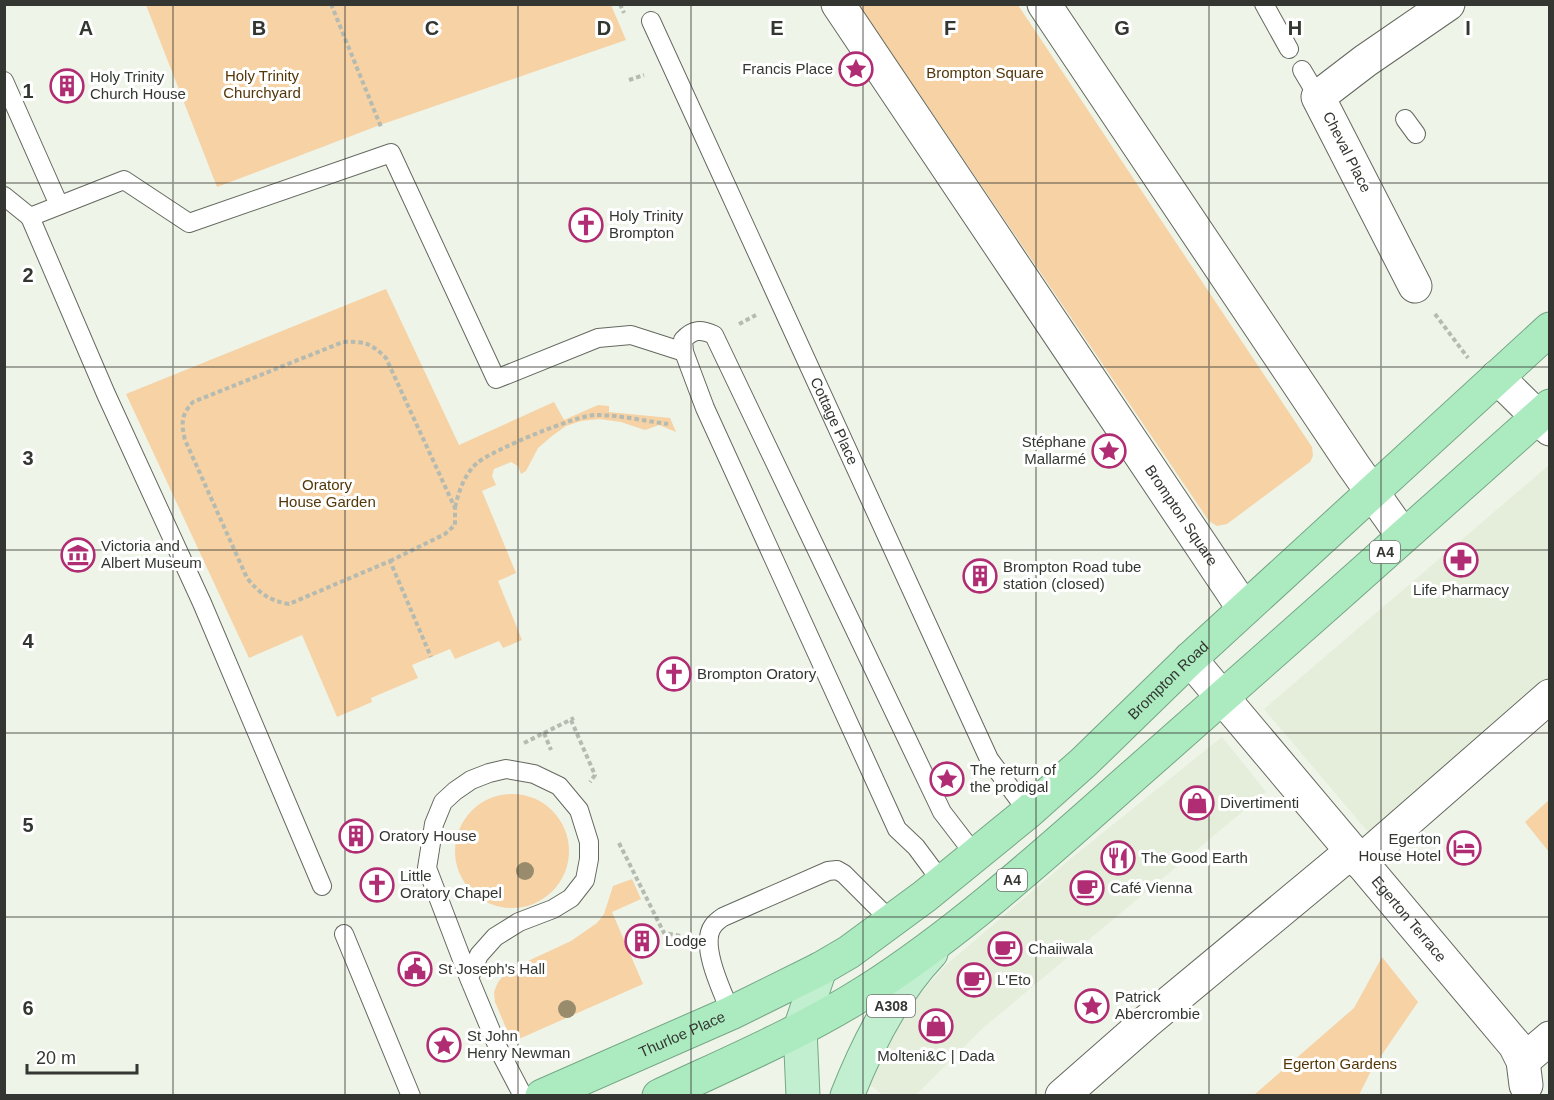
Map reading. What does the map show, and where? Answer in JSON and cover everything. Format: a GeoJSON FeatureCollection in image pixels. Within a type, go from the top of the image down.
{"type":"FeatureCollection","features":[{"type":"Feature","properties":{"kind":"highway","name":"Brompton Road"},"geometry":{"type":"LineString","coordinates":[[820,969],[849,952],[942,882],[1028,812],[1084,762],[1244,609],[1550,329]]}},
{"type":"Feature","properties":{"kind":"highway","name":"A4"},"geometry":{"type":"LineString","coordinates":[[659,1095],[800,1029],[868,990],[953,930],[1072,830],[1403,536],[1545,417]]}},
{"type":"Feature","properties":{"kind":"highway","name":"Thurloe Place"},"geometry":{"type":"LineString","coordinates":[[543,1095],[731,1013],[820,969]]}},
{"type":"Feature","properties":{"kind":"main road","name":"A308"},"geometry":{"type":"LineString","coordinates":[[847,1095],[897,996],[918,966],[953,930]]}},
{"type":"Feature","properties":{"kind":"main road"},"geometry":{"type":"LineString","coordinates":[[803,1095],[800,1029],[820,969]]}},
{"type":"Feature","properties":{"kind":"street","name":"Brompton Square"},"geometry":{"type":"LineString","coordinates":[[838,4],[1244,609]]}},
{"type":"Feature","properties":{"kind":"street"},"geometry":{"type":"LineString","coordinates":[[1044,4],[1403,536]]}},
{"type":"Feature","properties":{"kind":"street","name":"Cheval Place"},"geometry":{"type":"LineString","coordinates":[[1422,296],[1310,83],[1370,69],[1448,4]]}},
{"type":"Feature","properties":{"kind":"street"},"geometry":{"type":"LineString","coordinates":[[1493,381],[1545,417]]}},
{"type":"Feature","properties":{"kind":"street","name":"Egerton Terrace"},"geometry":{"type":"LineString","coordinates":[[1190,659],[1221,699],[1515,1045],[1530,1084]]}},
{"type":"Feature","properties":{"kind":"street"},"geometry":{"type":"LineString","coordinates":[[1062,1095],[1145,1023],[1355,857],[1550,696]]}},
{"type":"Feature","properties":{"kind":"street"},"geometry":{"type":"LineString","coordinates":[[1530,1084],[1550,1038]]}},
{"type":"Feature","properties":{"kind":"lane"},"geometry":{"type":"LineString","coordinates":[[1264,4],[1289,49]]}},
{"type":"Feature","properties":{"kind":"lane","name":"Cottage Place"},"geometry":{"type":"LineString","coordinates":[[651,21],[988,759],[1028,812]]}},
{"type":"Feature","properties":{"kind":"lane"},"geometry":{"type":"LineString","coordinates":[[4,81],[59,205]]}},
{"type":"Feature","properties":{"kind":"lane"},"geometry":{"type":"LineString","coordinates":[[30,217],[124,180],[189,223],[391,153],[496,379],[598,338],[631,335],[684,352]]}},
{"type":"Feature","properties":{"kind":"lane"},"geometry":{"type":"LineString","coordinates":[[4,196],[30,217],[106,394],[202,603],[322,886]]}},
{"type":"Feature","properties":{"kind":"lane"},"geometry":{"type":"LineString","coordinates":[[942,882],[916,847],[897,829],[705,408],[684,352],[683,340],[690,333],[701,330],[714,335],[942,812],[975,855]]}},
{"type":"Feature","properties":{"kind":"lane"},"geometry":{"type":"LineString","coordinates":[[470,978],[479,955],[495,937],[519,922],[553,909],[571,898],[585,880],[589,842],[579,810],[559,786],[534,774],[506,769],[471,780],[443,802],[434,824],[427,868],[470,978],[499,1050],[523,1095]]}},
{"type":"Feature","properties":{"kind":"lane"},"geometry":{"type":"LineString","coordinates":[[731,1013],[710,955],[709,940],[713,926],[723,916],[828,871],[837,870],[844,874],[890,920]]}},
{"type":"Feature","properties":{"kind":"lane"},"geometry":{"type":"LineString","coordinates":[[344,934],[411,1095]]}},
{"type":"Feature","properties":{"kind":"path"},"geometry":{"type":"LineString","coordinates":[[331,4],[391,153]]}},
{"type":"Feature","properties":{"kind":"path"},"geometry":{"type":"LineString","coordinates":[[629,80],[654,72]]}},
{"type":"Feature","properties":{"kind":"path"},"geometry":{"type":"LineString","coordinates":[[1422,296],[1493,381]]}},
{"type":"Feature","properties":{"kind":"path"},"geometry":{"type":"LineString","coordinates":[[455,508],[386,358],[376,348],[361,341],[343,342],[332,346],[193,402],[184,411],[182,424],[185,440],[247,578],[258,592],[275,602],[289,604],[390,561],[445,534],[455,525],[455,508],[460,485],[477,464],[503,448],[579,418],[594,415],[668,424]]}},
{"type":"Feature","properties":{"kind":"path"},"geometry":{"type":"LineString","coordinates":[[390,561],[431,657]]}},
{"type":"Feature","properties":{"kind":"path"},"geometry":{"type":"LineString","coordinates":[[515,747],[573,719],[595,775],[588,786]]}},
{"type":"Feature","properties":{"kind":"path"},"geometry":{"type":"LineString","coordinates":[[544,733],[552,752]]}},
{"type":"Feature","properties":{"kind":"path"},"geometry":{"type":"LineString","coordinates":[[615,835],[664,933],[709,940]]}},
{"type":"Feature","properties":{"kind":"shaded area"},"geometry":{"type":"Polygon","coordinates":[[[1549,465],[1549,677],[1369,833],[1264,709],[1549,465]]]}},
{"type":"Feature","properties":{"kind":"shaded area"},"geometry":{"type":"Polygon","coordinates":[[[1222,737],[1266,792],[984,1027],[916,1095],[883,1095],[864,1080],[899,1017],[945,966],[1069,860],[1222,737]]]}},
{"type":"Feature","properties":{"kind":"green space","name":"Holy Trinity Churchyard"},"geometry":{"type":"Polygon","coordinates":[[[146,5],[611,5],[626,40],[380,125],[217,187],[146,5]]]}},
{"type":"Feature","properties":{"kind":"green space","name":"Brompton Square"},"geometry":{"type":"Polygon","coordinates":[[[859,5],[1018,5],[1312,447],[1313,456],[1310,462],[1227,524],[1217,526],[1209,521],[859,5]]]}},
{"type":"Feature","properties":{"kind":"green space","name":"Oratory House Garden"},"geometry":{"type":"Polygon","coordinates":[[[386,289],[459,445],[554,402],[564,420],[598,405],[609,406],[609,412],[670,418],[676,432],[659,425],[645,430],[621,422],[599,419],[581,421],[566,426],[538,448],[526,471],[521,474],[518,466],[511,462],[494,469],[492,476],[496,485],[482,491],[516,573],[498,581],[522,640],[503,648],[499,641],[455,659],[450,649],[412,665],[418,678],[371,698],[372,702],[337,717],[302,635],[249,658],[126,394],[386,289]]]}},
{"type":"Feature","properties":{"kind":"green space"},"geometry":{"type":"Polygon","coordinates":[[[512,794],[534,798],[544,803],[560,819],[565,829],[569,851],[565,873],[560,883],[544,899],[534,904],[512,908],[490,904],[480,899],[464,883],[459,873],[455,851],[459,829],[464,819],[480,803],[490,798],[512,794]]]}},
{"type":"Feature","properties":{"kind":"green space"},"geometry":{"type":"Polygon","coordinates":[[[1549,800],[1549,852],[1525,822],[1549,800]]]}},
{"type":"Feature","properties":{"kind":"green space"},"geometry":{"type":"Polygon","coordinates":[[[632,879],[641,899],[612,912],[643,984],[512,1042],[495,1002],[494,992],[498,982],[515,967],[571,941],[597,923],[604,914],[613,886],[632,879]]]}},
{"type":"Feature","properties":{"kind":"green space","name":"Egerton Gardens"},"geometry":{"type":"Polygon","coordinates":[[[1382,957],[1418,1002],[1372,1069],[1359,1095],[1254,1095],[1354,1008],[1382,957]]]}},
{"type":"Feature","properties":{"kind":"place","name":"Francis Place"},"geometry":{"type":"Point","coordinates":[856,69]}},
{"type":"Feature","properties":{"kind":"place","name":"Holy Trinity Church House"},"geometry":{"type":"Point","coordinates":[67,86]}},
{"type":"Feature","properties":{"kind":"place","name":"Holy Trinity Brompton"},"geometry":{"type":"Point","coordinates":[586,225]}},
{"type":"Feature","properties":{"kind":"place","name":"Stéphane Mallarmé"},"geometry":{"type":"Point","coordinates":[1109,451]}},
{"type":"Feature","properties":{"kind":"place","name":"Victoria and Albert Museum"},"geometry":{"type":"Point","coordinates":[78,555]}},
{"type":"Feature","properties":{"kind":"place","name":"Life Pharmacy"},"geometry":{"type":"Point","coordinates":[1461,560]}},
{"type":"Feature","properties":{"kind":"place","name":"Brompton Road tube station (closed)"},"geometry":{"type":"Point","coordinates":[980,576]}},
{"type":"Feature","properties":{"kind":"place","name":"Brompton Oratory"},"geometry":{"type":"Point","coordinates":[674,674]}},
{"type":"Feature","properties":{"kind":"place","name":"The return of the prodigal"},"geometry":{"type":"Point","coordinates":[947,779]}},
{"type":"Feature","properties":{"kind":"place","name":"Divertimenti"},"geometry":{"type":"Point","coordinates":[1197,803]}},
{"type":"Feature","properties":{"kind":"place","name":"Oratory House"},"geometry":{"type":"Point","coordinates":[356,836]}},
{"type":"Feature","properties":{"kind":"place","name":"Egerton House Hotel"},"geometry":{"type":"Point","coordinates":[1464,848]}},
{"type":"Feature","properties":{"kind":"place","name":"The Good Earth"},"geometry":{"type":"Point","coordinates":[1118,858]}},
{"type":"Feature","properties":{"kind":"place","name":"Little Oratory Chapel"},"geometry":{"type":"Point","coordinates":[377,885]}},
{"type":"Feature","properties":{"kind":"place","name":"Café Vienna"},"geometry":{"type":"Point","coordinates":[1087,888]}},
{"type":"Feature","properties":{"kind":"place","name":"Lodge"},"geometry":{"type":"Point","coordinates":[642,941]}},
{"type":"Feature","properties":{"kind":"place","name":"Chaiiwala"},"geometry":{"type":"Point","coordinates":[1005,949]}},
{"type":"Feature","properties":{"kind":"place","name":"St Joseph's Hall"},"geometry":{"type":"Point","coordinates":[415,969]}},
{"type":"Feature","properties":{"kind":"place","name":"L'Eto"},"geometry":{"type":"Point","coordinates":[974,980]}},
{"type":"Feature","properties":{"kind":"place","name":"Patrick Abercrombie"},"geometry":{"type":"Point","coordinates":[1092,1006]}},
{"type":"Feature","properties":{"kind":"place","name":"Molteni&C | Dada"},"geometry":{"type":"Point","coordinates":[936,1026]}},
{"type":"Feature","properties":{"kind":"place","name":"St John Henry Newman"},"geometry":{"type":"Point","coordinates":[444,1045]}}]}
